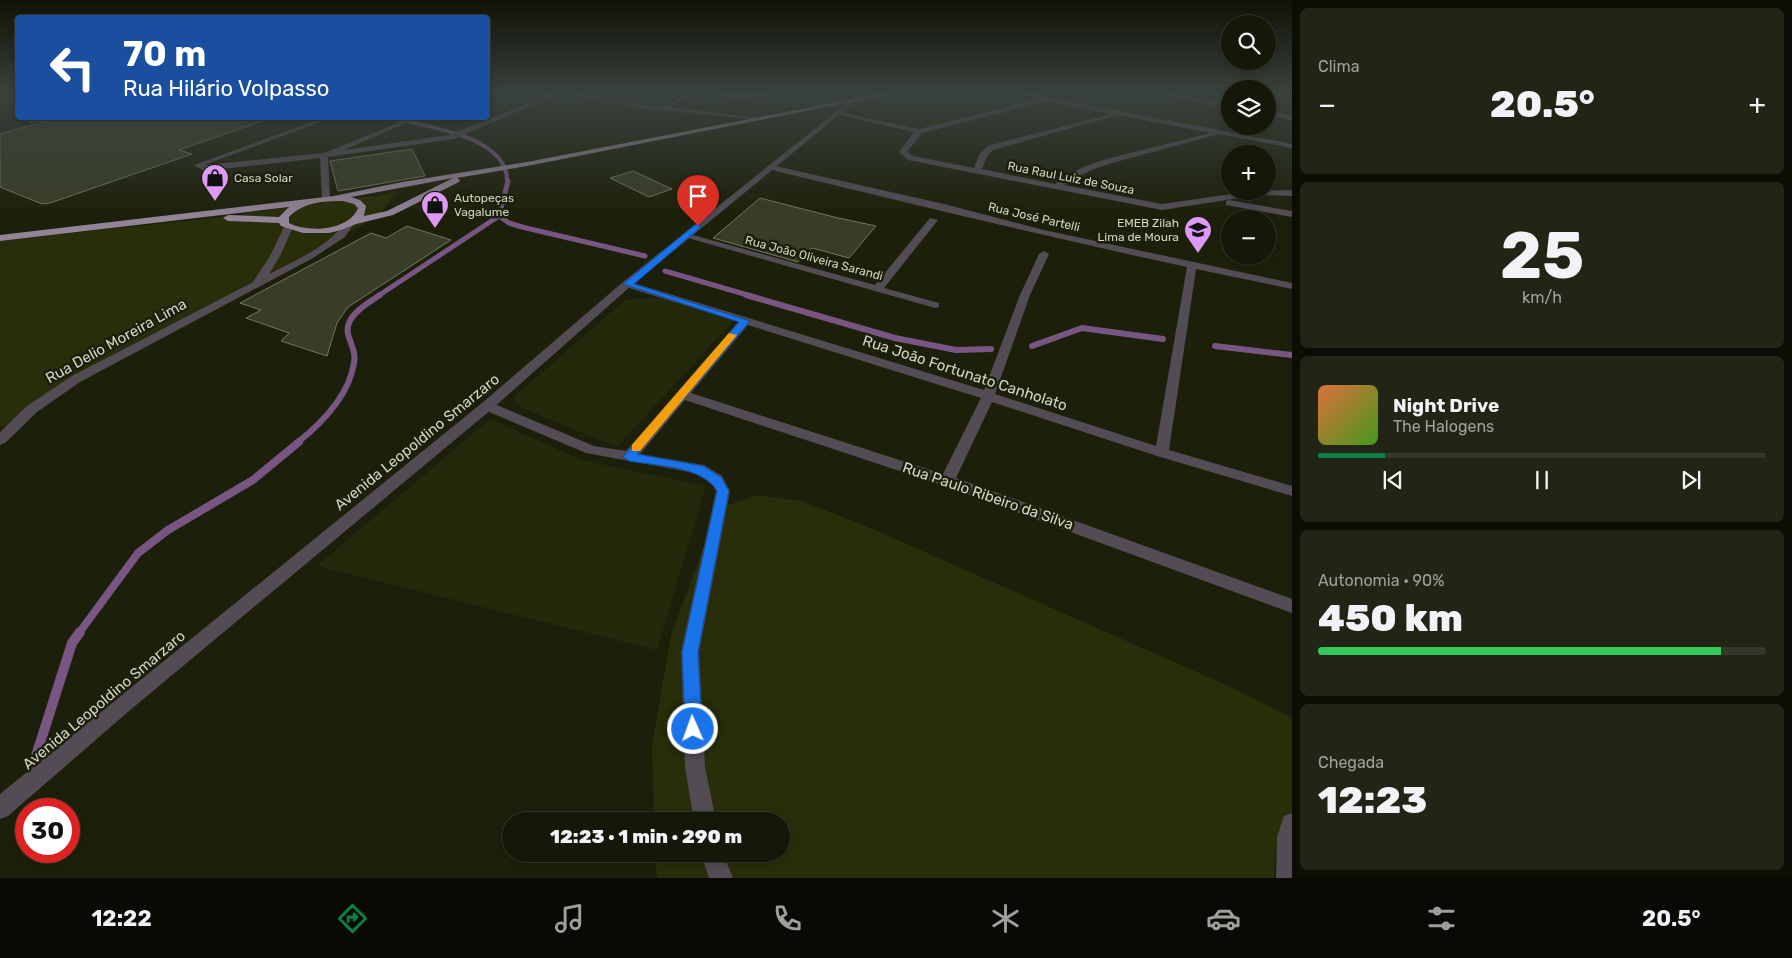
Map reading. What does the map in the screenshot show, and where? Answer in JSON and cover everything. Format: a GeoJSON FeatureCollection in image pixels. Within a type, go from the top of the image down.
{"type":"FeatureCollection","features":[{"type":"Feature","properties":{"kind":"highway"},"geometry":{"type":"LineString","coordinates":[[0,238],[308,202],[402,184],[488,171],[673,135]]}},
{"type":"Feature","properties":{"kind":"highway"},"geometry":{"type":"LineString","coordinates":[[185,216],[285,224],[311,231],[331,229],[350,222],[390,213],[466,175]]}},
{"type":"Feature","properties":{"kind":"highway"},"geometry":{"type":"LineString","coordinates":[[331,198],[351,200],[361,204],[363,212],[350,222]]}},
{"type":"Feature","properties":{"kind":"highway"},"geometry":{"type":"LineString","coordinates":[[285,224],[292,208],[308,202]]}},
{"type":"Feature","properties":{"kind":"street"},"geometry":{"type":"LineString","coordinates":[[281,135],[198,165],[204,169],[324,156],[458,135]]}},
{"type":"Feature","properties":{"kind":"street"},"geometry":{"type":"LineString","coordinates":[[324,156],[374,135]]}},
{"type":"Feature","properties":{"kind":"street","name":"Avenida Leopoldino Smarzaro"},"geometry":{"type":"LineString","coordinates":[[0,808],[122,704],[487,406],[628,284],[812,135]]}},
{"type":"Feature","properties":{"kind":"street","name":"Rua Raul Luiz de Souza"},"geometry":{"type":"LineString","coordinates":[[917,135],[903,152],[911,158],[1162,207],[1186,207],[1250,194],[1292,193]]}},
{"type":"Feature","properties":{"kind":"street"},"geometry":{"type":"LineString","coordinates":[[976,172],[983,155],[990,148],[1040,135]]}},
{"type":"Feature","properties":{"kind":"street"},"geometry":{"type":"LineString","coordinates":[[1055,187],[1086,170],[1109,161],[1213,135]]}},
{"type":"Feature","properties":{"kind":"street"},"geometry":{"type":"LineString","coordinates":[[1232,135],[1292,146]]}},
{"type":"Feature","properties":{"kind":"street"},"geometry":{"type":"LineString","coordinates":[[324,156],[323,160],[331,198]]}},
{"type":"Feature","properties":{"kind":"street","name":"Rua José Partelli"},"geometry":{"type":"LineString","coordinates":[[771,167],[944,207],[1043,233],[1292,286]]}},
{"type":"Feature","properties":{"kind":"street"},"geometry":{"type":"LineString","coordinates":[[1208,202],[1261,206],[1292,214]]}},
{"type":"Feature","properties":{"kind":"street"},"geometry":{"type":"LineString","coordinates":[[878,289],[933,220]]}},
{"type":"Feature","properties":{"kind":"street","name":"Rua Delio Moreira Lima"},"geometry":{"type":"LineString","coordinates":[[0,440],[32,409],[76,379],[328,245],[342,235],[350,222]]}},
{"type":"Feature","properties":{"kind":"street","name":"Rua Delio Moreira Lima"},"geometry":{"type":"LineString","coordinates":[[257,282],[275,256],[285,224]]}},
{"type":"Feature","properties":{"kind":"street","name":"Rua João Oliveira Sarandi"},"geometry":{"type":"LineString","coordinates":[[686,236],[935,305]]}},
{"type":"Feature","properties":{"kind":"street"},"geometry":{"type":"LineString","coordinates":[[947,481],[988,396],[1025,295],[1044,254]]}},
{"type":"Feature","properties":{"kind":"street"},"geometry":{"type":"LineString","coordinates":[[1162,453],[1192,264]]}},
{"type":"Feature","properties":{"kind":"street","name":"Rua João Fortunato Canholato"},"geometry":{"type":"LineString","coordinates":[[628,284],[988,396],[1162,453],[1292,491]]}},
{"type":"Feature","properties":{"kind":"street"},"geometry":{"type":"LineString","coordinates":[[629,457],[745,321]]}},
{"type":"Feature","properties":{"kind":"street","name":"Rua Paulo Ribeiro da Silva"},"geometry":{"type":"LineString","coordinates":[[681,394],[947,481],[1292,606]]}},
{"type":"Feature","properties":{"kind":"street"},"geometry":{"type":"LineString","coordinates":[[487,406],[591,450],[699,469],[717,480],[723,491],[690,652],[695,767],[703,812]]}},
{"type":"Feature","properties":{"kind":"street"},"geometry":{"type":"LineString","coordinates":[[1288,878],[1288,837],[1292,824]]}},
{"type":"Feature","properties":{"kind":"street"},"geometry":{"type":"LineString","coordinates":[[715,862],[721,878]]}},
{"type":"Feature","properties":{"kind":"shaded area"},"geometry":{"type":"Polygon","coordinates":[[[395,193],[378,217],[121,350],[56,388],[6,426],[0,427],[0,241],[220,217],[395,193]]]}},
{"type":"Feature","properties":{"kind":"shaded area"},"geometry":{"type":"Polygon","coordinates":[[[657,297],[733,321],[617,447],[520,407],[513,398],[625,300],[657,297]]]}},
{"type":"Feature","properties":{"kind":"shaded area"},"geometry":{"type":"Polygon","coordinates":[[[490,419],[581,460],[706,486],[657,650],[317,566],[490,419]]]}},
{"type":"Feature","properties":{"kind":"shaded area"},"geometry":{"type":"Polygon","coordinates":[[[758,495],[800,501],[859,523],[1226,685],[1292,718],[1292,814],[1275,852],[1274,878],[657,878],[656,862],[790,862],[790,812],[654,812],[652,746],[671,635],[703,549],[726,506],[758,495]]]}},
{"type":"Feature","properties":{"kind":"building"},"geometry":{"type":"Polygon","coordinates":[[[0,135],[222,135],[179,150],[192,154],[50,203],[42,204],[0,187],[0,135]]]}},
{"type":"Feature","properties":{"kind":"building"},"geometry":{"type":"Polygon","coordinates":[[[412,149],[425,176],[338,191],[330,161],[412,149]]]}},
{"type":"Feature","properties":{"kind":"building"},"geometry":{"type":"Polygon","coordinates":[[[633,171],[672,189],[649,197],[610,178],[633,171]]]}},
{"type":"Feature","properties":{"kind":"building"},"geometry":{"type":"Polygon","coordinates":[[[760,198],[876,226],[849,258],[812,248],[798,262],[713,238],[760,198]]]}},
{"type":"Feature","properties":{"kind":"building"},"geometry":{"type":"Polygon","coordinates":[[[407,226],[451,240],[348,307],[337,323],[327,356],[281,341],[289,333],[246,318],[261,310],[240,303],[371,233],[386,238],[407,226]]]}},
{"type":"Feature","properties":{"kind":"waterway"},"geometry":{"type":"LineString","coordinates":[[459,135],[480,144],[494,154],[504,166],[507,182]]}},
{"type":"Feature","properties":{"kind":"waterway"},"geometry":{"type":"LineString","coordinates":[[499,216],[508,181]]}},
{"type":"Feature","properties":{"kind":"waterway"},"geometry":{"type":"LineString","coordinates":[[378,296],[499,216]]}},
{"type":"Feature","properties":{"kind":"waterway"},"geometry":{"type":"LineString","coordinates":[[499,216],[509,223],[522,227],[645,256]]}},
{"type":"Feature","properties":{"kind":"waterway"},"geometry":{"type":"LineString","coordinates":[[665,271],[751,296]]}},
{"type":"Feature","properties":{"kind":"waterway"},"geometry":{"type":"LineString","coordinates":[[297,443],[325,418],[340,398],[351,375],[354,359],[354,352],[348,334],[350,321],[358,311],[380,295]]}},
{"type":"Feature","properties":{"kind":"waterway"},"geometry":{"type":"LineString","coordinates":[[746,295],[895,338],[956,350],[991,349]]}},
{"type":"Feature","properties":{"kind":"waterway"},"geometry":{"type":"LineString","coordinates":[[1032,346],[1082,328],[1163,339]]}},
{"type":"Feature","properties":{"kind":"waterway"},"geometry":{"type":"LineString","coordinates":[[1215,346],[1292,355]]}},
{"type":"Feature","properties":{"kind":"waterway"},"geometry":{"type":"LineString","coordinates":[[79,633],[138,553],[168,530],[253,480],[299,442]]}},
{"type":"Feature","properties":{"kind":"waterway"},"geometry":{"type":"LineString","coordinates":[[34,762],[72,643],[80,632]]}},
{"type":"Feature","properties":{"kind":"slow traffic"},"geometry":{"type":"LineString","coordinates":[[636,448],[732,335]]}},
{"type":"Feature","properties":{"kind":"place","name":"Casa Solar"},"geometry":{"type":"Point","coordinates":[215,202]}},
{"type":"Feature","properties":{"kind":"place","name":"Autopeças Vagalume"},"geometry":{"type":"Point","coordinates":[435,229]}},
{"type":"Feature","properties":{"kind":"place","name":"EMEB Zilah Lima de Moura"},"geometry":{"type":"Point","coordinates":[1198,254]}},
{"type":"Feature","properties":{"kind":"route"},"geometry":{"type":"LineString","coordinates":[[693,729],[690,652],[723,491],[717,480],[699,469],[629,457],[745,321],[628,284],[698,226]]}}]}
